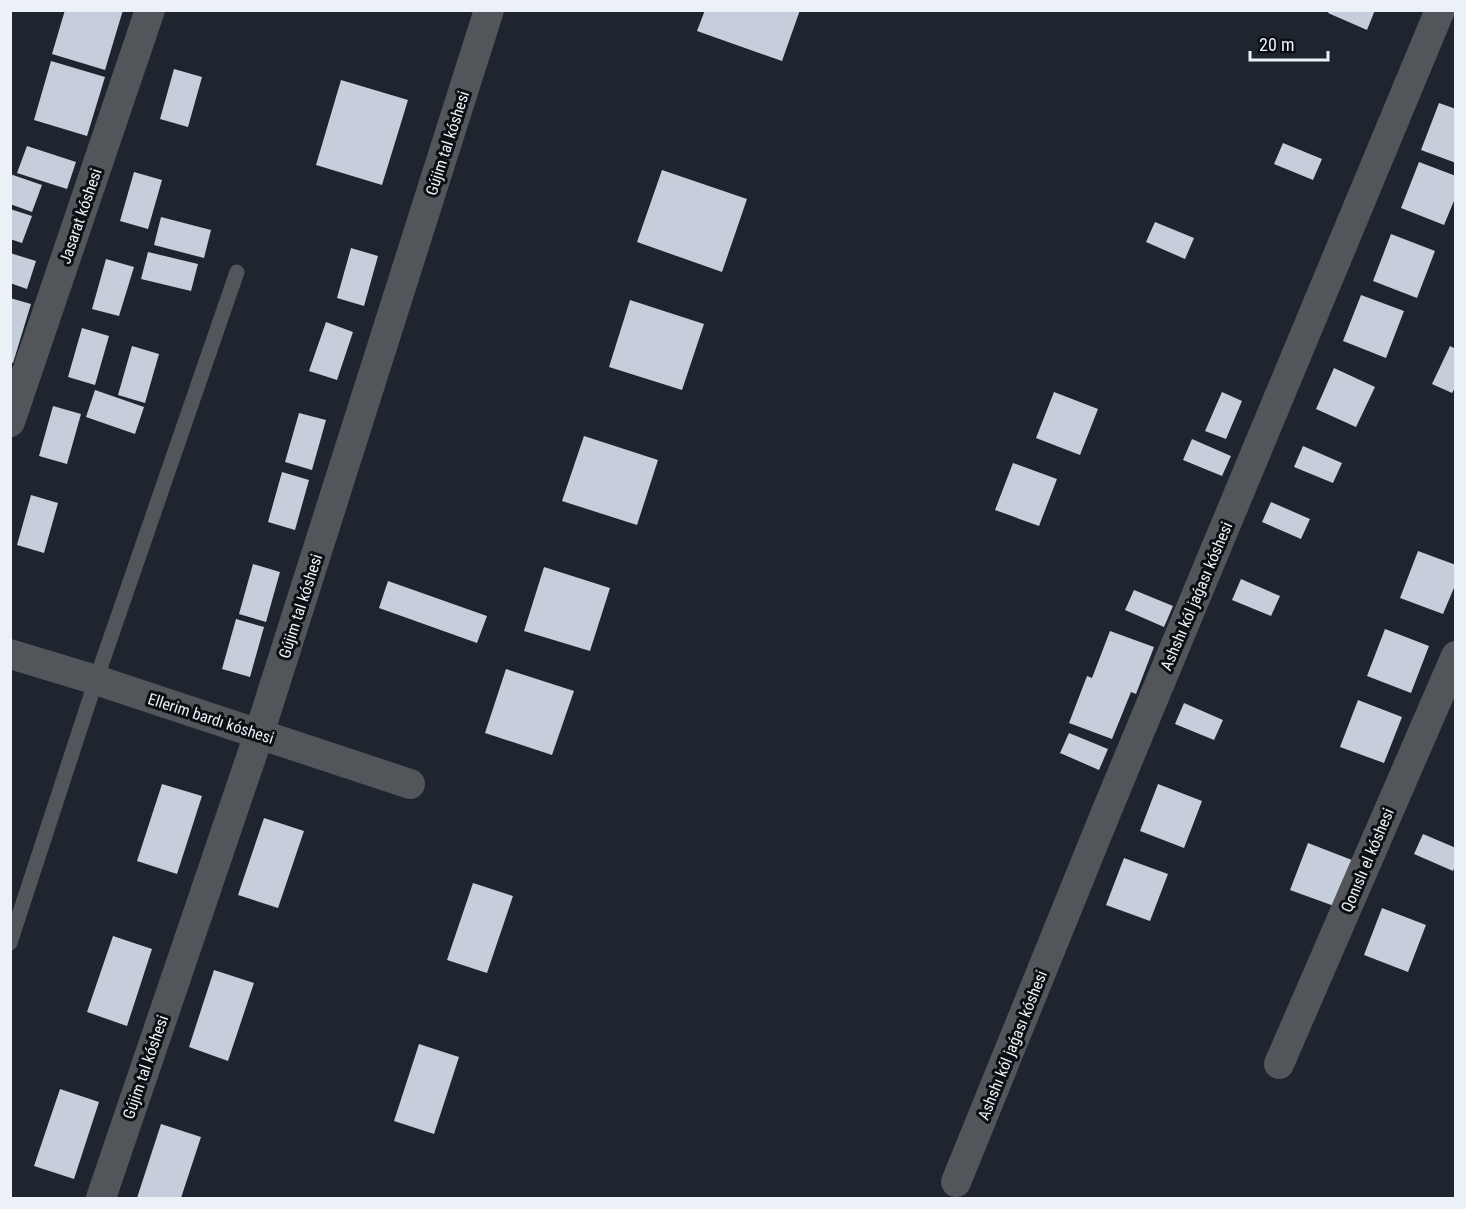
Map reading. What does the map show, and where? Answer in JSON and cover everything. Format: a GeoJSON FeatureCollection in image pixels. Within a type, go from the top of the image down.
{"type":"FeatureCollection","features":[{"type":"Feature","properties":{"kind":"street","name":"Jasarat kóshesi"},"geometry":{"type":"LineString","coordinates":[[10,422],[150,10]]}},
{"type":"Feature","properties":{"kind":"street","name":"Gújim tal kóshesi"},"geometry":{"type":"LineString","coordinates":[[100,1198],[259,734],[489,10]]}},
{"type":"Feature","properties":{"kind":"street","name":"Ashshı kól jaǵası kóshesi"},"geometry":{"type":"LineString","coordinates":[[956,1182],[1107,810],[1440,10]]}},
{"type":"Feature","properties":{"kind":"street","name":"Ellerim bardı kóshesi"},"geometry":{"type":"LineString","coordinates":[[10,654],[96,680],[410,784]]}},
{"type":"Feature","properties":{"kind":"street","name":"Qonıslı el kóshesi"},"geometry":{"type":"LineString","coordinates":[[1279,1064],[1455,656]]}},
{"type":"Feature","properties":{"kind":"lane"},"geometry":{"type":"LineString","coordinates":[[10,943],[96,680],[237,272]]}},
{"type":"Feature","properties":{"kind":"building"},"geometry":{"type":"Polygon","coordinates":[[[65,10],[123,10],[105,70],[52,54],[65,10]]]}},
{"type":"Feature","properties":{"kind":"building"},"geometry":{"type":"Polygon","coordinates":[[[705,10],[800,10],[782,61],[697,31],[705,10]]]}},
{"type":"Feature","properties":{"kind":"building"},"geometry":{"type":"Polygon","coordinates":[[[1330,10],[1375,10],[1367,30],[1328,13],[1330,10]]]}},
{"type":"Feature","properties":{"kind":"building"},"geometry":{"type":"Polygon","coordinates":[[[51,61],[105,77],[87,136],[34,120],[51,61]]]}},
{"type":"Feature","properties":{"kind":"building"},"geometry":{"type":"Polygon","coordinates":[[[174,69],[202,77],[188,127],[160,119],[174,69]]]}},
{"type":"Feature","properties":{"kind":"building"},"geometry":{"type":"Polygon","coordinates":[[[341,80],[408,100],[382,185],[316,165],[341,80]]]}},
{"type":"Feature","properties":{"kind":"building"},"geometry":{"type":"Polygon","coordinates":[[[1439,103],[1456,109],[1456,163],[1421,150],[1439,103]]]}},
{"type":"Feature","properties":{"kind":"building"},"geometry":{"type":"Polygon","coordinates":[[[1283,143],[1322,159],[1313,180],[1274,164],[1283,143]]]}},
{"type":"Feature","properties":{"kind":"building"},"geometry":{"type":"Polygon","coordinates":[[[27,146],[76,162],[67,189],[17,173],[27,146]]]}},
{"type":"Feature","properties":{"kind":"building"},"geometry":{"type":"Polygon","coordinates":[[[1419,162],[1456,176],[1456,196],[1444,225],[1401,208],[1419,162]]]}},
{"type":"Feature","properties":{"kind":"building"},"geometry":{"type":"Polygon","coordinates":[[[662,170],[747,199],[722,272],[637,242],[662,170]]]}},
{"type":"Feature","properties":{"kind":"building"},"geometry":{"type":"Polygon","coordinates":[[[134,172],[162,180],[148,229],[120,221],[134,172]]]}},
{"type":"Feature","properties":{"kind":"building"},"geometry":{"type":"Polygon","coordinates":[[[10,174],[42,185],[32,212],[10,204],[10,174]]]}},
{"type":"Feature","properties":{"kind":"building"},"geometry":{"type":"Polygon","coordinates":[[[10,209],[32,216],[22,243],[10,239],[10,209]]]}},
{"type":"Feature","properties":{"kind":"building"},"geometry":{"type":"Polygon","coordinates":[[[161,217],[211,230],[204,258],[154,245],[161,217]]]}},
{"type":"Feature","properties":{"kind":"building"},"geometry":{"type":"Polygon","coordinates":[[[1155,222],[1194,238],[1185,259],[1146,242],[1155,222]]]}},
{"type":"Feature","properties":{"kind":"building"},"geometry":{"type":"Polygon","coordinates":[[[1391,234],[1435,251],[1417,298],[1373,281],[1391,234]]]}},
{"type":"Feature","properties":{"kind":"building"},"geometry":{"type":"Polygon","coordinates":[[[351,248],[378,256],[364,306],[337,298],[351,248]]]}},
{"type":"Feature","properties":{"kind":"building"},"geometry":{"type":"Polygon","coordinates":[[[148,252],[198,264],[191,291],[141,279],[148,252]]]}},
{"type":"Feature","properties":{"kind":"building"},"geometry":{"type":"Polygon","coordinates":[[[10,253],[36,261],[27,289],[10,283],[10,253]]]}},
{"type":"Feature","properties":{"kind":"building"},"geometry":{"type":"Polygon","coordinates":[[[106,259],[134,267],[119,316],[92,309],[106,259]]]}},
{"type":"Feature","properties":{"kind":"building"},"geometry":{"type":"Polygon","coordinates":[[[1361,295],[1404,311],[1386,358],[1343,341],[1361,295]]]}},
{"type":"Feature","properties":{"kind":"building"},"geometry":{"type":"Polygon","coordinates":[[[10,298],[31,304],[13,363],[10,362],[10,298]]]}},
{"type":"Feature","properties":{"kind":"building"},"geometry":{"type":"Polygon","coordinates":[[[630,300],[704,324],[682,390],[609,367],[630,300]]]}},
{"type":"Feature","properties":{"kind":"building"},"geometry":{"type":"Polygon","coordinates":[[[326,322],[353,332],[337,380],[309,371],[326,322]]]}},
{"type":"Feature","properties":{"kind":"building"},"geometry":{"type":"Polygon","coordinates":[[[82,328],[109,336],[95,385],[68,377],[82,328]]]}},
{"type":"Feature","properties":{"kind":"building"},"geometry":{"type":"Polygon","coordinates":[[[132,346],[159,354],[145,403],[118,395],[132,346]]]}},
{"type":"Feature","properties":{"kind":"building"},"geometry":{"type":"Polygon","coordinates":[[[1450,346],[1456,349],[1456,386],[1452,393],[1432,384],[1450,346]]]}},
{"type":"Feature","properties":{"kind":"building"},"geometry":{"type":"Polygon","coordinates":[[[1334,368],[1375,387],[1356,427],[1316,409],[1334,368]]]}},
{"type":"Feature","properties":{"kind":"building"},"geometry":{"type":"Polygon","coordinates":[[[95,390],[144,407],[135,434],[86,417],[95,390]]]}},
{"type":"Feature","properties":{"kind":"building"},"geometry":{"type":"Polygon","coordinates":[[[1054,392],[1098,409],[1080,455],[1036,438],[1054,392]]]}},
{"type":"Feature","properties":{"kind":"building"},"geometry":{"type":"Polygon","coordinates":[[[1222,392],[1242,401],[1226,439],[1205,431],[1222,392]]]}},
{"type":"Feature","properties":{"kind":"building"},"geometry":{"type":"Polygon","coordinates":[[[53,406],[81,414],[67,464],[39,456],[53,406]]]}},
{"type":"Feature","properties":{"kind":"building"},"geometry":{"type":"Polygon","coordinates":[[[299,413],[326,420],[312,470],[285,462],[299,413]]]}},
{"type":"Feature","properties":{"kind":"building"},"geometry":{"type":"Polygon","coordinates":[[[584,436],[658,460],[637,525],[562,501],[584,436]]]}},
{"type":"Feature","properties":{"kind":"building"},"geometry":{"type":"Polygon","coordinates":[[[1192,439],[1231,456],[1222,476],[1183,460],[1192,439]]]}},
{"type":"Feature","properties":{"kind":"building"},"geometry":{"type":"Polygon","coordinates":[[[1303,446],[1342,463],[1333,483],[1294,467],[1303,446]]]}},
{"type":"Feature","properties":{"kind":"building"},"geometry":{"type":"Polygon","coordinates":[[[1013,463],[1057,479],[1039,526],[995,510],[1013,463]]]}},
{"type":"Feature","properties":{"kind":"building"},"geometry":{"type":"Polygon","coordinates":[[[282,472],[309,480],[295,530],[268,522],[282,472]]]}},
{"type":"Feature","properties":{"kind":"building"},"geometry":{"type":"Polygon","coordinates":[[[31,495],[58,503],[44,553],[17,545],[31,495]]]}},
{"type":"Feature","properties":{"kind":"building"},"geometry":{"type":"Polygon","coordinates":[[[1271,502],[1310,519],[1301,539],[1262,522],[1271,502]]]}},
{"type":"Feature","properties":{"kind":"building"},"geometry":{"type":"Polygon","coordinates":[[[1418,551],[1456,565],[1456,583],[1443,614],[1400,598],[1418,551]]]}},
{"type":"Feature","properties":{"kind":"building"},"geometry":{"type":"Polygon","coordinates":[[[253,564],[280,572],[266,622],[239,614],[253,564]]]}},
{"type":"Feature","properties":{"kind":"building"},"geometry":{"type":"Polygon","coordinates":[[[544,567],[610,588],[590,651],[524,631],[544,567]]]}},
{"type":"Feature","properties":{"kind":"building"},"geometry":{"type":"Polygon","coordinates":[[[1241,579],[1280,596],[1271,616],[1232,600],[1241,579]]]}},
{"type":"Feature","properties":{"kind":"building"},"geometry":{"type":"Polygon","coordinates":[[[388,581],[487,616],[477,643],[379,608],[388,581]]]}},
{"type":"Feature","properties":{"kind":"building"},"geometry":{"type":"Polygon","coordinates":[[[1134,590],[1173,606],[1164,627],[1125,610],[1134,590]]]}},
{"type":"Feature","properties":{"kind":"building"},"geometry":{"type":"Polygon","coordinates":[[[236,619],[264,627],[250,677],[222,669],[236,619]]]}},
{"type":"Feature","properties":{"kind":"building"},"geometry":{"type":"Polygon","coordinates":[[[1385,629],[1429,646],[1411,693],[1367,676],[1385,629]]]}},
{"type":"Feature","properties":{"kind":"building"},"geometry":{"type":"Polygon","coordinates":[[[1110,631],[1154,647],[1136,694],[1131,692],[1112,739],[1069,723],[1087,676],[1092,678],[1110,631]]]}},
{"type":"Feature","properties":{"kind":"building"},"geometry":{"type":"Polygon","coordinates":[[[506,669],[574,691],[552,755],[485,733],[506,669]]]}},
{"type":"Feature","properties":{"kind":"building"},"geometry":{"type":"Polygon","coordinates":[[[1358,700],[1402,717],[1384,763],[1340,747],[1358,700]]]}},
{"type":"Feature","properties":{"kind":"building"},"geometry":{"type":"Polygon","coordinates":[[[1184,703],[1223,720],[1214,740],[1175,724],[1184,703]]]}},
{"type":"Feature","properties":{"kind":"building"},"geometry":{"type":"Polygon","coordinates":[[[1069,733],[1108,749],[1099,770],[1060,753],[1069,733]]]}},
{"type":"Feature","properties":{"kind":"building"},"geometry":{"type":"Polygon","coordinates":[[[162,784],[202,796],[177,874],[137,861],[162,784]]]}},
{"type":"Feature","properties":{"kind":"building"},"geometry":{"type":"Polygon","coordinates":[[[1158,784],[1202,801],[1184,848],[1140,831],[1158,784]]]}},
{"type":"Feature","properties":{"kind":"building"},"geometry":{"type":"Polygon","coordinates":[[[264,818],[304,831],[278,908],[238,895],[264,818]]]}},
{"type":"Feature","properties":{"kind":"building"},"geometry":{"type":"Polygon","coordinates":[[[1423,834],[1456,848],[1456,864],[1453,871],[1414,854],[1423,834]]]}},
{"type":"Feature","properties":{"kind":"building"},"geometry":{"type":"Polygon","coordinates":[[[1308,843],[1352,860],[1334,906],[1290,890],[1308,843]]]}},
{"type":"Feature","properties":{"kind":"building"},"geometry":{"type":"Polygon","coordinates":[[[1124,858],[1168,874],[1150,921],[1106,905],[1124,858]]]}},
{"type":"Feature","properties":{"kind":"building"},"geometry":{"type":"Polygon","coordinates":[[[473,883],[513,896],[487,973],[447,960],[473,883]]]}},
{"type":"Feature","properties":{"kind":"building"},"geometry":{"type":"Polygon","coordinates":[[[1382,908],[1426,925],[1408,972],[1364,955],[1382,908]]]}},
{"type":"Feature","properties":{"kind":"building"},"geometry":{"type":"Polygon","coordinates":[[[113,936],[152,949],[127,1026],[87,1012],[113,936]]]}},
{"type":"Feature","properties":{"kind":"building"},"geometry":{"type":"Polygon","coordinates":[[[214,970],[254,983],[228,1061],[189,1047],[214,970]]]}},
{"type":"Feature","properties":{"kind":"building"},"geometry":{"type":"Polygon","coordinates":[[[419,1044],[459,1057],[434,1134],[394,1121],[419,1044]]]}},
{"type":"Feature","properties":{"kind":"building"},"geometry":{"type":"Polygon","coordinates":[[[60,1089],[99,1102],[74,1179],[34,1166],[60,1089]]]}},
{"type":"Feature","properties":{"kind":"building"},"geometry":{"type":"Polygon","coordinates":[[[161,1124],[201,1137],[181,1198],[137,1198],[161,1124]]]}}]}
